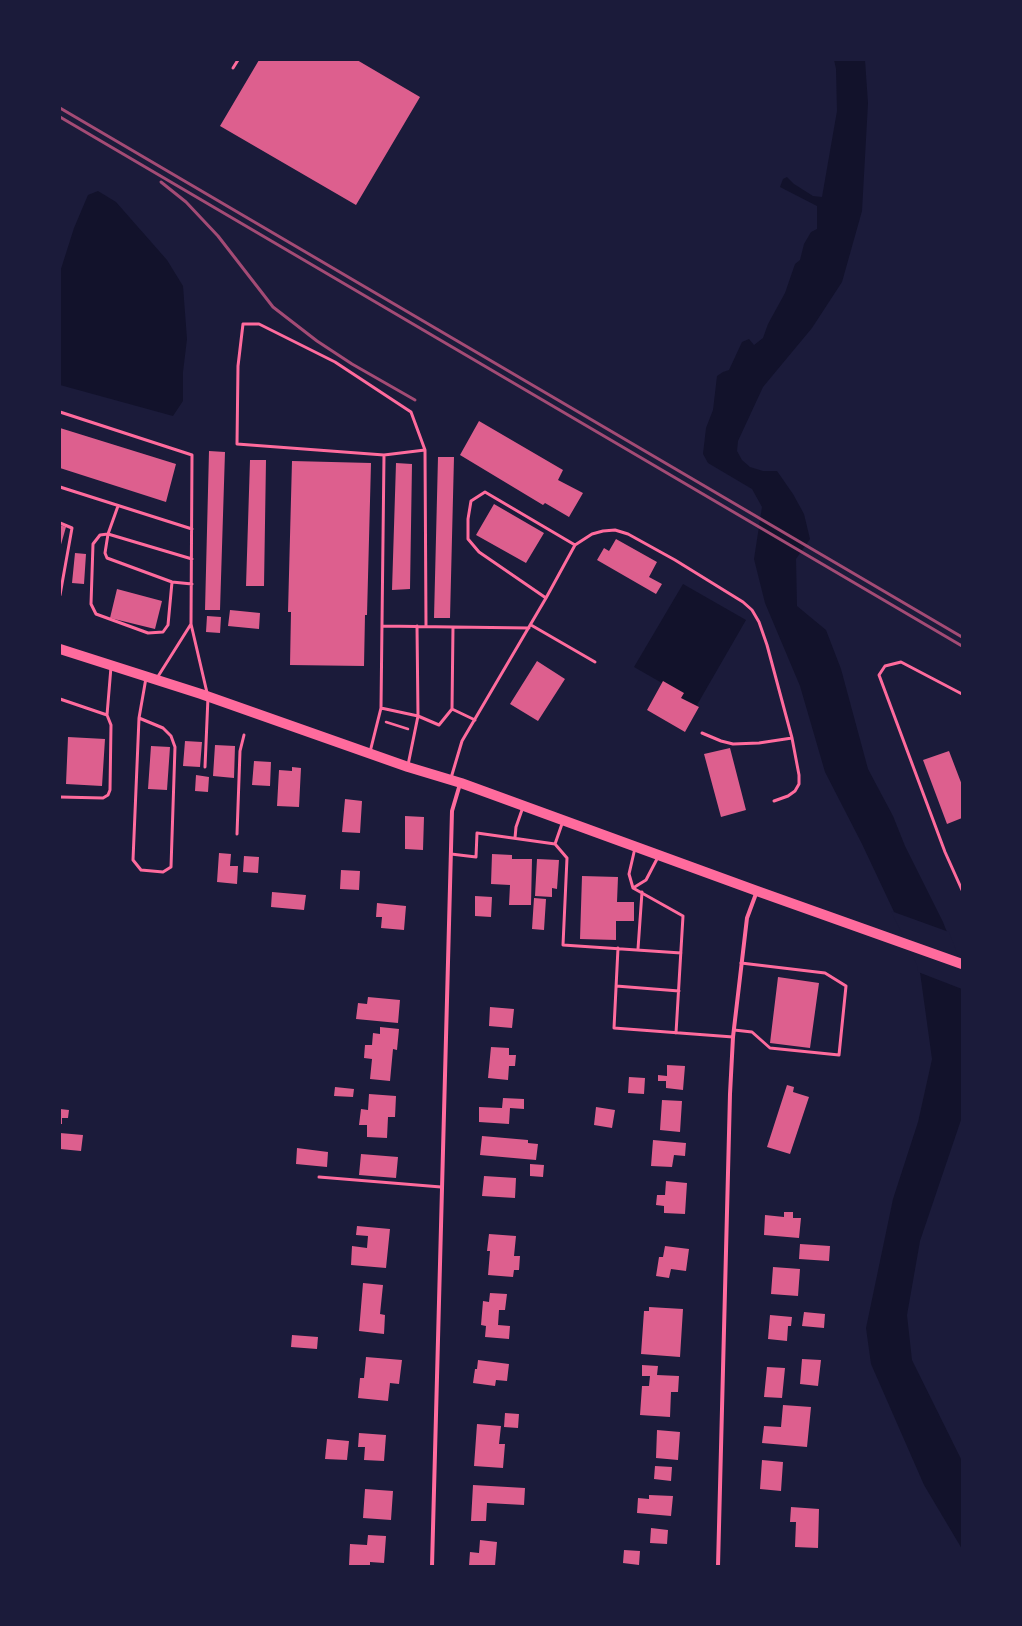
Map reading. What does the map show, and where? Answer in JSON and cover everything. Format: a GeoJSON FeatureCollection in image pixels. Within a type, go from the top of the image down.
{"type":"FeatureCollection","features":[{"type":"Feature","properties":{"kind":"main road"},"geometry":{"type":"LineString","coordinates":[[60,649],[208,696],[408,767],[456,781],[962,964]]}},
{"type":"Feature","properties":{"kind":"street"},"geometry":{"type":"LineString","coordinates":[[432,1566],[452,811],[456,781]]}},
{"type":"Feature","properties":{"kind":"street"},"geometry":{"type":"LineString","coordinates":[[718,1566],[733,1037],[748,914],[757,891]]}},
{"type":"Feature","properties":{"kind":"lane"},"geometry":{"type":"LineString","coordinates":[[233,68],[238,60]]}},
{"type":"Feature","properties":{"kind":"lane"},"geometry":{"type":"LineString","coordinates":[[425,450],[384,455],[237,444],[238,366],[243,324],[259,324],[335,362],[411,412],[425,450],[426,626]]}},
{"type":"Feature","properties":{"kind":"lane"},"geometry":{"type":"LineString","coordinates":[[60,412],[192,455],[191,624],[208,696],[205,767]]}},
{"type":"Feature","properties":{"kind":"lane"},"geometry":{"type":"LineString","coordinates":[[370,753],[381,708],[384,455]]}},
{"type":"Feature","properties":{"kind":"lane"},"geometry":{"type":"LineString","coordinates":[[60,487],[192,529]]}},
{"type":"Feature","properties":{"kind":"lane"},"geometry":{"type":"LineString","coordinates":[[546,598],[479,552],[468,539],[468,519],[471,501],[485,492],[575,546]]}},
{"type":"Feature","properties":{"kind":"lane"},"geometry":{"type":"LineString","coordinates":[[118,506],[108,534],[105,553],[107,558],[172,582],[192,584]]}},
{"type":"Feature","properties":{"kind":"lane"},"geometry":{"type":"LineString","coordinates":[[60,524],[72,528],[60,595]]}},
{"type":"Feature","properties":{"kind":"lane"},"geometry":{"type":"LineString","coordinates":[[456,781],[462,741],[575,546],[592,534],[615,530],[628,534],[675,560],[752,610],[759,622],[792,738],[799,775],[799,784],[795,791],[788,796],[774,801]]}},
{"type":"Feature","properties":{"kind":"lane"},"geometry":{"type":"LineString","coordinates":[[172,582],[168,625],[163,632],[148,633],[96,614],[91,604],[93,544],[100,535],[108,534],[192,559]]}},
{"type":"Feature","properties":{"kind":"lane"},"geometry":{"type":"LineString","coordinates":[[60,562],[65,564]]}},
{"type":"Feature","properties":{"kind":"lane"},"geometry":{"type":"LineString","coordinates":[[139,718],[163,728],[171,736],[175,746],[171,867],[163,872],[141,870],[133,860],[139,718],[151,678],[191,624]]}},
{"type":"Feature","properties":{"kind":"lane"},"geometry":{"type":"LineString","coordinates":[[382,626],[530,626],[595,662]]}},
{"type":"Feature","properties":{"kind":"lane"},"geometry":{"type":"LineString","coordinates":[[408,767],[418,716],[417,626]]}},
{"type":"Feature","properties":{"kind":"lane"},"geometry":{"type":"LineString","coordinates":[[381,708],[418,716],[439,725],[452,709],[452,627]]}},
{"type":"Feature","properties":{"kind":"lane"},"geometry":{"type":"LineString","coordinates":[[962,694],[902,662],[885,666],[879,675],[945,852],[962,890]]}},
{"type":"Feature","properties":{"kind":"lane"},"geometry":{"type":"LineString","coordinates":[[60,797],[103,798],[108,796],[110,790],[111,725],[107,715],[111,665]]}},
{"type":"Feature","properties":{"kind":"lane"},"geometry":{"type":"LineString","coordinates":[[60,699],[107,715]]}},
{"type":"Feature","properties":{"kind":"lane"},"geometry":{"type":"LineString","coordinates":[[452,709],[475,720]]}},
{"type":"Feature","properties":{"kind":"lane"},"geometry":{"type":"LineString","coordinates":[[702,733],[733,744],[759,743],[792,738]]}},
{"type":"Feature","properties":{"kind":"lane"},"geometry":{"type":"LineString","coordinates":[[237,834],[240,751],[244,735]]}},
{"type":"Feature","properties":{"kind":"lane"},"geometry":{"type":"LineString","coordinates":[[515,838],[516,828],[523,805]]}},
{"type":"Feature","properties":{"kind":"lane"},"geometry":{"type":"LineString","coordinates":[[555,844],[563,820]]}},
{"type":"Feature","properties":{"kind":"lane"},"geometry":{"type":"LineString","coordinates":[[451,854],[476,857],[477,833],[555,844],[567,858],[563,945],[681,953]]}},
{"type":"Feature","properties":{"kind":"lane"},"geometry":{"type":"LineString","coordinates":[[633,888],[629,874],[635,846]]}},
{"type":"Feature","properties":{"kind":"lane"},"geometry":{"type":"LineString","coordinates":[[633,888],[646,880],[659,855]]}},
{"type":"Feature","properties":{"kind":"lane"},"geometry":{"type":"LineString","coordinates":[[633,888],[683,916],[676,1033]]}},
{"type":"Feature","properties":{"kind":"lane"},"geometry":{"type":"LineString","coordinates":[[638,950],[642,892]]}},
{"type":"Feature","properties":{"kind":"lane"},"geometry":{"type":"LineString","coordinates":[[618,948],[614,1028],[733,1037]]}},
{"type":"Feature","properties":{"kind":"lane"},"geometry":{"type":"LineString","coordinates":[[734,1030],[752,1032],[770,1048],[839,1056],[846,986],[825,973],[742,963]]}},
{"type":"Feature","properties":{"kind":"lane"},"geometry":{"type":"LineString","coordinates":[[616,986],[679,990]]}},
{"type":"Feature","properties":{"kind":"lane"},"geometry":{"type":"LineString","coordinates":[[319,1177],[441,1187]]}},
{"type":"Feature","properties":{"kind":"path"},"geometry":{"type":"LineString","coordinates":[[386,722],[408,729]]}},
{"type":"Feature","properties":{"kind":"shaded area"},"geometry":{"type":"Polygon","coordinates":[[[834,60],[865,60],[868,103],[862,211],[842,282],[812,328],[763,387],[738,441],[737,451],[742,460],[750,467],[763,471],[777,471],[793,494],[804,514],[810,539],[796,559],[797,606],[826,630],[841,669],[868,769],[893,816],[905,846],[943,922],[962,971],[962,1117],[920,1241],[907,1315],[912,1360],[962,1461],[962,1549],[924,1485],[871,1364],[866,1328],[893,1199],[918,1122],[932,1059],[919,965],[862,844],[825,772],[800,686],[765,603],[754,559],[762,507],[752,489],[708,463],[703,454],[706,428],[713,410],[717,376],[729,370],[742,342],[749,339],[754,345],[763,338],[768,324],[785,293],[795,264],[800,260],[804,244],[811,232],[817,229],[817,206],[780,187],[783,179],[787,177],[794,184],[813,196],[822,197],[837,111],[836,69],[834,60]]]}},
{"type":"Feature","properties":{"kind":"shaded area"},"geometry":{"type":"Polygon","coordinates":[[[98,191],[116,202],[167,260],[183,286],[187,339],[183,372],[183,401],[173,416],[60,385],[60,272],[74,228],[88,195],[98,191]]]}},
{"type":"Feature","properties":{"kind":"shaded area"},"geometry":{"type":"Polygon","coordinates":[[[683,584],[746,620],[697,705],[699,707],[685,732],[647,710],[662,683],[634,667],[683,584]]]}},
{"type":"Feature","properties":{"kind":"pier"},"geometry":{"type":"Polygon","coordinates":[[[891,911],[949,932],[962,966],[962,989],[918,972],[917,965],[891,911]]]}},
{"type":"Feature","properties":{"kind":"building"},"geometry":{"type":"Polygon","coordinates":[[[259,60],[357,60],[420,97],[356,205],[220,126],[259,60]]]}},
{"type":"Feature","properties":{"kind":"building"},"geometry":{"type":"Polygon","coordinates":[[[479,421],[563,470],[558,480],[583,493],[569,517],[545,503],[543,505],[460,455],[479,421]]]}},
{"type":"Feature","properties":{"kind":"building"},"geometry":{"type":"Polygon","coordinates":[[[60,428],[176,464],[166,502],[60,468],[60,428]]]}},
{"type":"Feature","properties":{"kind":"building"},"geometry":{"type":"Polygon","coordinates":[[[209,451],[225,452],[220,610],[205,610],[209,451]]]}},
{"type":"Feature","properties":{"kind":"building"},"geometry":{"type":"Polygon","coordinates":[[[438,457],[454,457],[450,618],[434,618],[438,457]]]}},
{"type":"Feature","properties":{"kind":"building"},"geometry":{"type":"Polygon","coordinates":[[[250,460],[266,460],[264,586],[246,586],[250,460]]]}},
{"type":"Feature","properties":{"kind":"building"},"geometry":{"type":"Polygon","coordinates":[[[292,461],[371,463],[367,615],[365,615],[364,666],[290,665],[291,612],[288,612],[292,461]]]}},
{"type":"Feature","properties":{"kind":"building"},"geometry":{"type":"Polygon","coordinates":[[[396,463],[412,464],[410,589],[392,590],[396,463]]]}},
{"type":"Feature","properties":{"kind":"building"},"geometry":{"type":"Polygon","coordinates":[[[494,504],[544,533],[526,563],[476,535],[494,504]]]}},
{"type":"Feature","properties":{"kind":"building"},"geometry":{"type":"Polygon","coordinates":[[[60,525],[66,527],[60,548],[60,525]]]}},
{"type":"Feature","properties":{"kind":"building"},"geometry":{"type":"Polygon","coordinates":[[[616,539],[657,562],[649,577],[662,584],[656,594],[597,560],[604,548],[609,551],[616,539]]]}},
{"type":"Feature","properties":{"kind":"building"},"geometry":{"type":"Polygon","coordinates":[[[75,553],[86,554],[84,584],[72,583],[75,553]]]}},
{"type":"Feature","properties":{"kind":"building"},"geometry":{"type":"Polygon","coordinates":[[[117,589],[162,601],[155,629],[110,618],[117,589]]]}},
{"type":"Feature","properties":{"kind":"building"},"geometry":{"type":"Polygon","coordinates":[[[230,610],[260,613],[259,629],[228,626],[230,610]]]}},
{"type":"Feature","properties":{"kind":"building"},"geometry":{"type":"Polygon","coordinates":[[[207,616],[221,617],[220,633],[206,632],[207,616]]]}},
{"type":"Feature","properties":{"kind":"building"},"geometry":{"type":"Polygon","coordinates":[[[537,661],[565,679],[538,721],[510,704],[537,661]]]}},
{"type":"Feature","properties":{"kind":"building"},"geometry":{"type":"Polygon","coordinates":[[[663,681],[684,693],[681,698],[699,707],[685,732],[647,710],[663,681]]]}},
{"type":"Feature","properties":{"kind":"building"},"geometry":{"type":"Polygon","coordinates":[[[68,737],[105,739],[102,786],[66,784],[68,737]]]}},
{"type":"Feature","properties":{"kind":"building"},"geometry":{"type":"Polygon","coordinates":[[[185,741],[202,742],[200,767],[183,766],[185,741]]]}},
{"type":"Feature","properties":{"kind":"building"},"geometry":{"type":"Polygon","coordinates":[[[215,745],[235,746],[234,778],[213,776],[215,745]]]}},
{"type":"Feature","properties":{"kind":"building"},"geometry":{"type":"Polygon","coordinates":[[[151,746],[170,747],[167,790],[148,789],[151,746]]]}},
{"type":"Feature","properties":{"kind":"building"},"geometry":{"type":"Polygon","coordinates":[[[730,748],[746,810],[721,817],[704,754],[730,748]]]}},
{"type":"Feature","properties":{"kind":"building"},"geometry":{"type":"Polygon","coordinates":[[[949,751],[962,785],[962,818],[947,824],[923,760],[949,751]]]}},
{"type":"Feature","properties":{"kind":"building"},"geometry":{"type":"Polygon","coordinates":[[[254,761],[271,762],[270,786],[252,785],[254,761]]]}},
{"type":"Feature","properties":{"kind":"building"},"geometry":{"type":"Polygon","coordinates":[[[292,767],[301,768],[299,807],[277,806],[279,770],[292,771],[292,767]]]}},
{"type":"Feature","properties":{"kind":"building"},"geometry":{"type":"Polygon","coordinates":[[[196,775],[209,777],[208,792],[195,791],[196,775]]]}},
{"type":"Feature","properties":{"kind":"building"},"geometry":{"type":"Polygon","coordinates":[[[345,799],[362,801],[360,833],[342,832],[345,799]]]}},
{"type":"Feature","properties":{"kind":"building"},"geometry":{"type":"Polygon","coordinates":[[[405,816],[424,817],[423,850],[405,849],[405,816]]]}},
{"type":"Feature","properties":{"kind":"building"},"geometry":{"type":"Polygon","coordinates":[[[219,853],[231,854],[230,866],[238,866],[237,884],[217,882],[219,853]]]}},
{"type":"Feature","properties":{"kind":"building"},"geometry":{"type":"Polygon","coordinates":[[[492,854],[512,855],[512,859],[532,859],[531,905],[509,905],[510,885],[491,884],[492,854]]]}},
{"type":"Feature","properties":{"kind":"building"},"geometry":{"type":"Polygon","coordinates":[[[244,856],[259,857],[258,873],[243,872],[244,856]]]}},
{"type":"Feature","properties":{"kind":"building"},"geometry":{"type":"Polygon","coordinates":[[[537,859],[559,860],[557,889],[552,888],[552,897],[535,896],[537,859]]]}},
{"type":"Feature","properties":{"kind":"building"},"geometry":{"type":"Polygon","coordinates":[[[341,870],[360,871],[359,890],[340,889],[341,870]]]}},
{"type":"Feature","properties":{"kind":"building"},"geometry":{"type":"Polygon","coordinates":[[[582,876],[618,877],[617,902],[634,902],[634,921],[616,921],[616,940],[580,939],[582,876]]]}},
{"type":"Feature","properties":{"kind":"building"},"geometry":{"type":"Polygon","coordinates":[[[272,892],[306,895],[304,910],[271,907],[272,892]]]}},
{"type":"Feature","properties":{"kind":"building"},"geometry":{"type":"Polygon","coordinates":[[[475,896],[492,897],[491,917],[475,916],[475,896]]]}},
{"type":"Feature","properties":{"kind":"building"},"geometry":{"type":"Polygon","coordinates":[[[534,898],[546,899],[544,930],[532,929],[534,898]]]}},
{"type":"Feature","properties":{"kind":"building"},"geometry":{"type":"Polygon","coordinates":[[[377,903],[406,906],[404,930],[381,928],[382,917],[376,917],[377,903]]]}},
{"type":"Feature","properties":{"kind":"building"},"geometry":{"type":"Polygon","coordinates":[[[778,977],[819,983],[810,1048],[770,1043],[778,977]]]}},
{"type":"Feature","properties":{"kind":"building"},"geometry":{"type":"Polygon","coordinates":[[[368,997],[400,1000],[398,1023],[356,1019],[358,1003],[367,1004],[368,997]]]}},
{"type":"Feature","properties":{"kind":"building"},"geometry":{"type":"Polygon","coordinates":[[[490,1007],[514,1009],[512,1028],[489,1026],[490,1007]]]}},
{"type":"Feature","properties":{"kind":"building"},"geometry":{"type":"Polygon","coordinates":[[[380,1027],[399,1029],[397,1050],[393,1049],[390,1081],[370,1079],[372,1059],[364,1058],[365,1045],[372,1045],[373,1033],[380,1034],[380,1027]]]}},
{"type":"Feature","properties":{"kind":"building"},"geometry":{"type":"Polygon","coordinates":[[[491,1047],[509,1048],[509,1055],[516,1055],[515,1066],[509,1066],[508,1080],[488,1078],[491,1047]]]}},
{"type":"Feature","properties":{"kind":"building"},"geometry":{"type":"Polygon","coordinates":[[[667,1065],[685,1066],[683,1090],[666,1088],[666,1081],[658,1081],[658,1075],[667,1076],[667,1065]]]}},
{"type":"Feature","properties":{"kind":"building"},"geometry":{"type":"Polygon","coordinates":[[[629,1077],[645,1078],[644,1094],[628,1093],[629,1077]]]}},
{"type":"Feature","properties":{"kind":"building"},"geometry":{"type":"Polygon","coordinates":[[[787,1085],[794,1087],[793,1092],[809,1097],[790,1154],[767,1147],[787,1085]]]}},
{"type":"Feature","properties":{"kind":"building"},"geometry":{"type":"Polygon","coordinates":[[[335,1087],[354,1089],[353,1097],[334,1096],[335,1087]]]}},
{"type":"Feature","properties":{"kind":"building"},"geometry":{"type":"Polygon","coordinates":[[[369,1094],[396,1096],[395,1117],[388,1117],[387,1138],[367,1137],[367,1125],[359,1125],[361,1109],[368,1110],[369,1094]]]}},
{"type":"Feature","properties":{"kind":"building"},"geometry":{"type":"Polygon","coordinates":[[[503,1098],[524,1099],[524,1109],[510,1108],[509,1124],[479,1122],[479,1107],[502,1108],[503,1098]]]}},
{"type":"Feature","properties":{"kind":"building"},"geometry":{"type":"Polygon","coordinates":[[[662,1100],[682,1101],[680,1132],[660,1130],[662,1100]]]}},
{"type":"Feature","properties":{"kind":"building"},"geometry":{"type":"Polygon","coordinates":[[[596,1107],[615,1110],[612,1128],[594,1125],[596,1107]]]}},
{"type":"Feature","properties":{"kind":"building"},"geometry":{"type":"Polygon","coordinates":[[[60,1109],[69,1110],[68,1118],[62,1118],[62,1124],[60,1124],[60,1109]]]}},
{"type":"Feature","properties":{"kind":"building"},"geometry":{"type":"Polygon","coordinates":[[[60,1133],[83,1135],[81,1151],[60,1149],[60,1133]]]}},
{"type":"Feature","properties":{"kind":"building"},"geometry":{"type":"Polygon","coordinates":[[[482,1136],[528,1140],[528,1143],[538,1144],[536,1160],[480,1155],[482,1136]]]}},
{"type":"Feature","properties":{"kind":"building"},"geometry":{"type":"Polygon","coordinates":[[[653,1140],[686,1143],[685,1156],[674,1155],[672,1167],[651,1166],[653,1140]]]}},
{"type":"Feature","properties":{"kind":"building"},"geometry":{"type":"Polygon","coordinates":[[[297,1148],[328,1152],[327,1167],[296,1164],[297,1148]]]}},
{"type":"Feature","properties":{"kind":"building"},"geometry":{"type":"Polygon","coordinates":[[[361,1154],[398,1157],[396,1178],[359,1175],[361,1154]]]}},
{"type":"Feature","properties":{"kind":"building"},"geometry":{"type":"Polygon","coordinates":[[[530,1164],[544,1165],[543,1177],[530,1176],[530,1164]]]}},
{"type":"Feature","properties":{"kind":"building"},"geometry":{"type":"Polygon","coordinates":[[[484,1176],[516,1178],[515,1198],[482,1196],[484,1176]]]}},
{"type":"Feature","properties":{"kind":"building"},"geometry":{"type":"Polygon","coordinates":[[[666,1181],[687,1183],[685,1214],[664,1213],[664,1206],[656,1205],[657,1195],[665,1195],[666,1181]]]}},
{"type":"Feature","properties":{"kind":"building"},"geometry":{"type":"Polygon","coordinates":[[[784,1212],[793,1212],[793,1218],[801,1218],[799,1238],[764,1235],[765,1215],[784,1217],[784,1212]]]}},
{"type":"Feature","properties":{"kind":"building"},"geometry":{"type":"Polygon","coordinates":[[[357,1226],[390,1229],[386,1268],[351,1265],[352,1246],[367,1248],[368,1236],[356,1235],[357,1226]]]}},
{"type":"Feature","properties":{"kind":"building"},"geometry":{"type":"Polygon","coordinates":[[[489,1234],[516,1236],[514,1256],[520,1256],[519,1270],[514,1270],[513,1277],[488,1275],[490,1251],[487,1251],[489,1234]]]}},
{"type":"Feature","properties":{"kind":"building"},"geometry":{"type":"Polygon","coordinates":[[[800,1244],[830,1246],[829,1261],[799,1259],[800,1244]]]}},
{"type":"Feature","properties":{"kind":"building"},"geometry":{"type":"Polygon","coordinates":[[[665,1246],[689,1249],[686,1271],[671,1269],[669,1278],[656,1276],[659,1257],[663,1257],[665,1246]]]}},
{"type":"Feature","properties":{"kind":"building"},"geometry":{"type":"Polygon","coordinates":[[[773,1267],[800,1269],[798,1296],[771,1294],[773,1267]]]}},
{"type":"Feature","properties":{"kind":"building"},"geometry":{"type":"Polygon","coordinates":[[[363,1283],[383,1285],[380,1314],[385,1315],[384,1334],[359,1331],[363,1283]]]}},
{"type":"Feature","properties":{"kind":"building"},"geometry":{"type":"Polygon","coordinates":[[[490,1293],[507,1294],[505,1310],[499,1310],[498,1325],[510,1326],[509,1339],[485,1337],[486,1326],[481,1325],[483,1301],[489,1302],[490,1293]]]}},
{"type":"Feature","properties":{"kind":"building"},"geometry":{"type":"Polygon","coordinates":[[[649,1307],[683,1309],[680,1357],[641,1354],[644,1311],[649,1311],[649,1307]]]}},
{"type":"Feature","properties":{"kind":"building"},"geometry":{"type":"Polygon","coordinates":[[[804,1312],[825,1314],[824,1328],[802,1326],[804,1312]]]}},
{"type":"Feature","properties":{"kind":"building"},"geometry":{"type":"Polygon","coordinates":[[[770,1315],[792,1317],[791,1326],[788,1326],[787,1341],[768,1339],[770,1315]]]}},
{"type":"Feature","properties":{"kind":"building"},"geometry":{"type":"Polygon","coordinates":[[[292,1335],[318,1337],[317,1349],[291,1347],[292,1335]]]}},
{"type":"Feature","properties":{"kind":"building"},"geometry":{"type":"Polygon","coordinates":[[[366,1357],[402,1360],[399,1384],[390,1383],[388,1401],[358,1398],[360,1378],[364,1378],[366,1357]]]}},
{"type":"Feature","properties":{"kind":"building"},"geometry":{"type":"Polygon","coordinates":[[[802,1359],[821,1360],[818,1386],[800,1384],[802,1359]]]}},
{"type":"Feature","properties":{"kind":"building"},"geometry":{"type":"Polygon","coordinates":[[[478,1360],[509,1364],[507,1381],[496,1380],[495,1386],[473,1383],[478,1360]]]}},
{"type":"Feature","properties":{"kind":"building"},"geometry":{"type":"Polygon","coordinates":[[[642,1365],[658,1366],[657,1375],[679,1376],[678,1392],[671,1392],[670,1417],[640,1415],[642,1386],[649,1386],[650,1376],[642,1376],[642,1365]]]}},
{"type":"Feature","properties":{"kind":"building"},"geometry":{"type":"Polygon","coordinates":[[[767,1367],[785,1368],[782,1398],[764,1397],[767,1367]]]}},
{"type":"Feature","properties":{"kind":"building"},"geometry":{"type":"Polygon","coordinates":[[[783,1405],[811,1407],[807,1447],[762,1443],[764,1426],[781,1427],[783,1405]]]}},
{"type":"Feature","properties":{"kind":"building"},"geometry":{"type":"Polygon","coordinates":[[[505,1413],[519,1414],[518,1428],[504,1427],[505,1413]]]}},
{"type":"Feature","properties":{"kind":"building"},"geometry":{"type":"Polygon","coordinates":[[[477,1424],[501,1426],[499,1444],[505,1444],[503,1468],[474,1466],[477,1424]]]}},
{"type":"Feature","properties":{"kind":"building"},"geometry":{"type":"Polygon","coordinates":[[[657,1430],[680,1432],[678,1460],[656,1458],[657,1430]]]}},
{"type":"Feature","properties":{"kind":"building"},"geometry":{"type":"Polygon","coordinates":[[[359,1433],[386,1435],[384,1461],[364,1460],[365,1447],[358,1447],[359,1433]]]}},
{"type":"Feature","properties":{"kind":"building"},"geometry":{"type":"Polygon","coordinates":[[[327,1439],[349,1441],[347,1460],[325,1459],[327,1439]]]}},
{"type":"Feature","properties":{"kind":"building"},"geometry":{"type":"Polygon","coordinates":[[[762,1460],[783,1462],[781,1491],[760,1489],[762,1460]]]}},
{"type":"Feature","properties":{"kind":"building"},"geometry":{"type":"Polygon","coordinates":[[[655,1466],[672,1467],[671,1481],[654,1479],[655,1466]]]}},
{"type":"Feature","properties":{"kind":"building"},"geometry":{"type":"Polygon","coordinates":[[[473,1485],[525,1488],[524,1505],[487,1503],[486,1521],[471,1521],[473,1485]]]}},
{"type":"Feature","properties":{"kind":"building"},"geometry":{"type":"Polygon","coordinates":[[[365,1489],[393,1491],[391,1520],[363,1518],[365,1489]]]}},
{"type":"Feature","properties":{"kind":"building"},"geometry":{"type":"Polygon","coordinates":[[[649,1495],[673,1496],[671,1516],[637,1513],[638,1498],[649,1499],[649,1495]]]}},
{"type":"Feature","properties":{"kind":"building"},"geometry":{"type":"Polygon","coordinates":[[[791,1507],[819,1509],[818,1548],[795,1547],[796,1522],[790,1522],[791,1507]]]}},
{"type":"Feature","properties":{"kind":"building"},"geometry":{"type":"Polygon","coordinates":[[[651,1528],[668,1530],[667,1544],[650,1543],[651,1528]]]}},
{"type":"Feature","properties":{"kind":"building"},"geometry":{"type":"Polygon","coordinates":[[[368,1535],[386,1536],[384,1563],[370,1562],[370,1566],[349,1566],[350,1544],[367,1545],[368,1535]]]}},
{"type":"Feature","properties":{"kind":"building"},"geometry":{"type":"Polygon","coordinates":[[[480,1540],[497,1542],[495,1566],[469,1566],[470,1552],[479,1553],[480,1540]]]}},
{"type":"Feature","properties":{"kind":"building"},"geometry":{"type":"Polygon","coordinates":[[[624,1550],[640,1551],[639,1565],[623,1563],[624,1550]]]}},
{"type":"Feature","properties":{"kind":"railway"},"geometry":{"type":"LineString","coordinates":[[60,108],[962,637]]}},
{"type":"Feature","properties":{"kind":"railway"},"geometry":{"type":"LineString","coordinates":[[60,117],[962,646]]}},
{"type":"Feature","properties":{"kind":"railway"},"geometry":{"type":"LineString","coordinates":[[161,182],[186,202],[218,236],[273,307],[317,341],[352,364],[415,400]]}}]}
